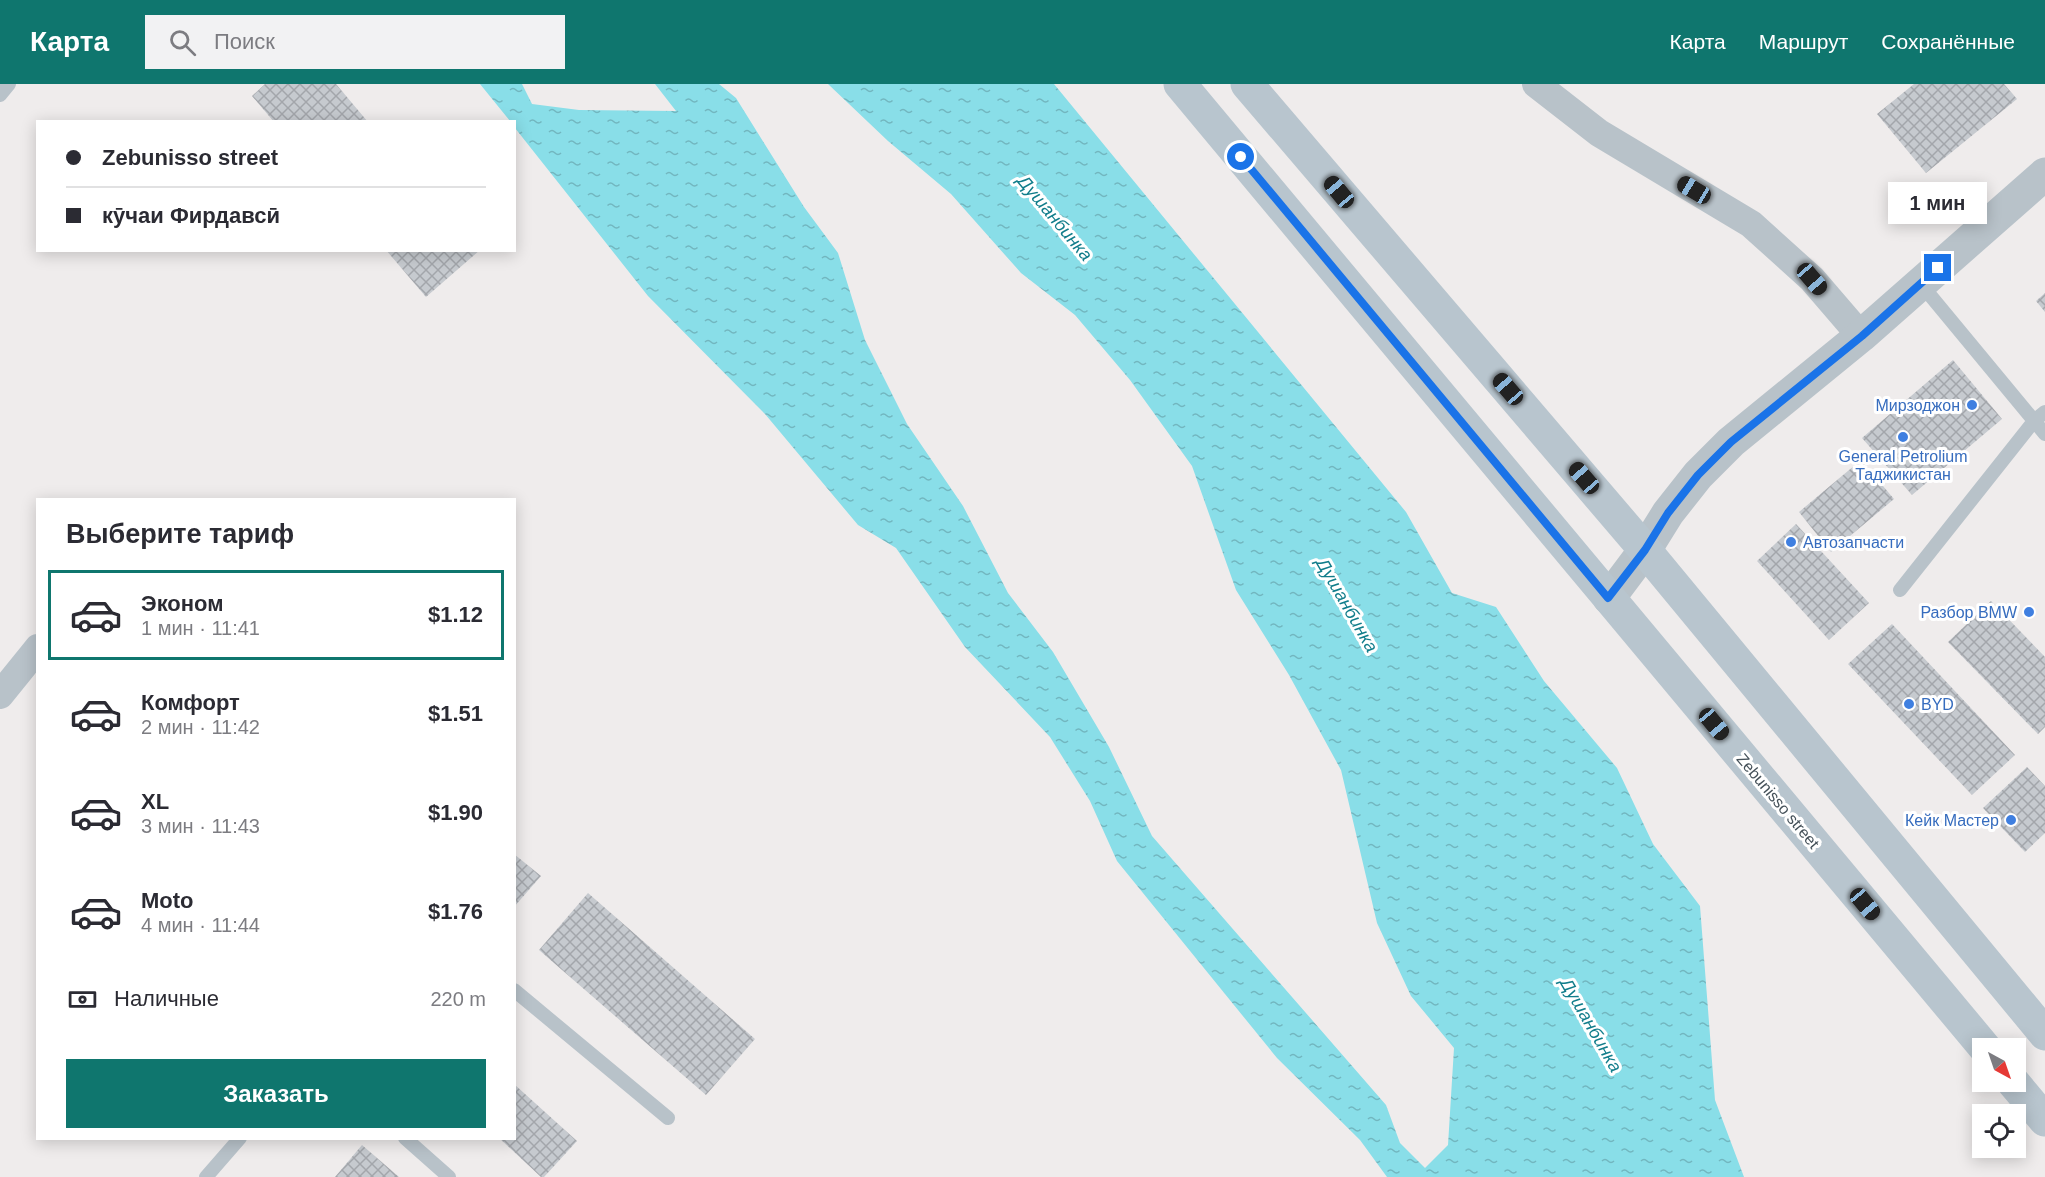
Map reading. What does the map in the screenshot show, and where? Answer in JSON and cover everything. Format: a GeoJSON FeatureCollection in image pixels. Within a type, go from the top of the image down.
{"type":"FeatureCollection","features":[{"type":"Feature","properties":{"kind":"main road","name":"Zebunisso street"},"geometry":{"type":"LineString","coordinates":[[1180,84],[1977,1038]]}},
{"type":"Feature","properties":{"kind":"main road"},"geometry":{"type":"LineString","coordinates":[[1247,84],[1645,550],[2045,1034]]}},
{"type":"Feature","properties":{"kind":"main road"},"geometry":{"type":"LineString","coordinates":[[2021,1092],[2045,1120]]}},
{"type":"Feature","properties":{"kind":"street"},"geometry":{"type":"LineString","coordinates":[[1536,84],[1599,133],[1751,224],[1812,279],[1862,336]]}},
{"type":"Feature","properties":{"kind":"street"},"geometry":{"type":"LineString","coordinates":[[1608,598],[1645,550],[1674,505],[1698,475],[1731,442],[1862,336],[2045,174]]}},
{"type":"Feature","properties":{"kind":"street"},"geometry":{"type":"LineString","coordinates":[[0,695],[36,650]]}},
{"type":"Feature","properties":{"kind":"lane"},"geometry":{"type":"LineString","coordinates":[[0,95],[9,84]]}},
{"type":"Feature","properties":{"kind":"lane"},"geometry":{"type":"LineString","coordinates":[[1920,283],[2039,416],[2045,434]]}},
{"type":"Feature","properties":{"kind":"lane"},"geometry":{"type":"LineString","coordinates":[[1900,590],[2039,416]]}},
{"type":"Feature","properties":{"kind":"lane"},"geometry":{"type":"LineString","coordinates":[[516,992],[668,1118]]}},
{"type":"Feature","properties":{"kind":"lane"},"geometry":{"type":"LineString","coordinates":[[206,1177],[238,1140]]}},
{"type":"Feature","properties":{"kind":"lane"},"geometry":{"type":"LineString","coordinates":[[407,1140],[448,1177]]}},
{"type":"Feature","properties":{"kind":"water","name":"Душанбинка"},"geometry":{"type":"Polygon","coordinates":[[[480,84],[522,84],[532,104],[579,110],[676,111],[655,84],[719,84],[736,98],[804,207],[838,253],[865,340],[907,424],[963,506],[1008,593],[1053,652],[1109,747],[1152,836],[1386,1105],[1400,1143],[1425,1168],[1448,1145],[1454,1048],[1411,996],[1377,923],[1341,770],[1289,675],[1236,590],[1192,466],[1130,380],[1075,315],[1021,273],[951,194],[888,141],[828,84],[1054,84],[1406,512],[1452,593],[1496,607],[1544,681],[1617,768],[1653,844],[1700,906],[1715,1100],[1744,1177],[1387,1177],[1360,1140],[1277,1058],[1117,861],[1090,801],[1050,737],[965,647],[896,548],[858,525],[765,414],[648,296],[516,129],[516,120],[509,120],[480,84]]]}},
{"type":"Feature","properties":{"kind":"building"},"geometry":{"type":"Polygon","coordinates":[[[265,84],[336,84],[366,120],[272,120],[252,96],[265,84]]]}},
{"type":"Feature","properties":{"kind":"building"},"geometry":{"type":"Polygon","coordinates":[[[1914,84],[2004,84],[2017,99],[1926,173],[1877,114],[1914,84]]]}},
{"type":"Feature","properties":{"kind":"building"},"geometry":{"type":"Polygon","coordinates":[[[388,252],[478,252],[426,297],[388,252]]]}},
{"type":"Feature","properties":{"kind":"building"},"geometry":{"type":"Polygon","coordinates":[[[2045,293],[2045,312],[2036,301],[2045,293]]]}},
{"type":"Feature","properties":{"kind":"building"},"geometry":{"type":"Polygon","coordinates":[[[1953,360],[2002,419],[1912,495],[1862,438],[1953,360]]]}},
{"type":"Feature","properties":{"kind":"building"},"geometry":{"type":"Polygon","coordinates":[[[1861,460],[1894,499],[1831,552],[1799,512],[1861,460]]]}},
{"type":"Feature","properties":{"kind":"building"},"geometry":{"type":"Polygon","coordinates":[[[1796,524],[1869,603],[1829,640],[1757,561],[1796,524]]]}},
{"type":"Feature","properties":{"kind":"building"},"geometry":{"type":"Polygon","coordinates":[[[1991,601],[2045,657],[2045,727],[2038,734],[1948,642],[1991,601]]]}},
{"type":"Feature","properties":{"kind":"building"},"geometry":{"type":"Polygon","coordinates":[[[1892,624],[2015,755],[1972,795],[1848,664],[1892,624]]]}},
{"type":"Feature","properties":{"kind":"building"},"geometry":{"type":"Polygon","coordinates":[[[2027,767],[2045,786],[2045,833],[2025,852],[1983,808],[2027,767]]]}},
{"type":"Feature","properties":{"kind":"building"},"geometry":{"type":"Polygon","coordinates":[[[516,856],[541,876],[516,905],[516,856]]]}},
{"type":"Feature","properties":{"kind":"building"},"geometry":{"type":"Polygon","coordinates":[[[588,893],[755,1039],[706,1095],[539,950],[588,893]]]}},
{"type":"Feature","properties":{"kind":"building"},"geometry":{"type":"Polygon","coordinates":[[[516,1086],[577,1141],[544,1177],[541,1177],[501,1140],[516,1140],[516,1086]]]}},
{"type":"Feature","properties":{"kind":"building"},"geometry":{"type":"Polygon","coordinates":[[[362,1145],[399,1177],[335,1177],[362,1145]]]}},
{"type":"Feature","properties":{"kind":"place","name":"Мирзоджон"},"geometry":{"type":"Point","coordinates":[1972,405]}},
{"type":"Feature","properties":{"kind":"place","name":"General Petrolium Таджикистан"},"geometry":{"type":"Point","coordinates":[1903,437]}},
{"type":"Feature","properties":{"kind":"place","name":"Автозапчасти"},"geometry":{"type":"Point","coordinates":[1791,542]}},
{"type":"Feature","properties":{"kind":"place","name":"Разбор BMW"},"geometry":{"type":"Point","coordinates":[2029,612]}},
{"type":"Feature","properties":{"kind":"place","name":"BYD"},"geometry":{"type":"Point","coordinates":[1909,704]}},
{"type":"Feature","properties":{"kind":"place","name":"Кейк Мастер"},"geometry":{"type":"Point","coordinates":[2011,820]}},
{"type":"Feature","properties":{"kind":"route"},"geometry":{"type":"LineString","coordinates":[[1241,157],[1608,598],[1698,475],[1731,442],[1862,336],[1938,268]]}}]}
